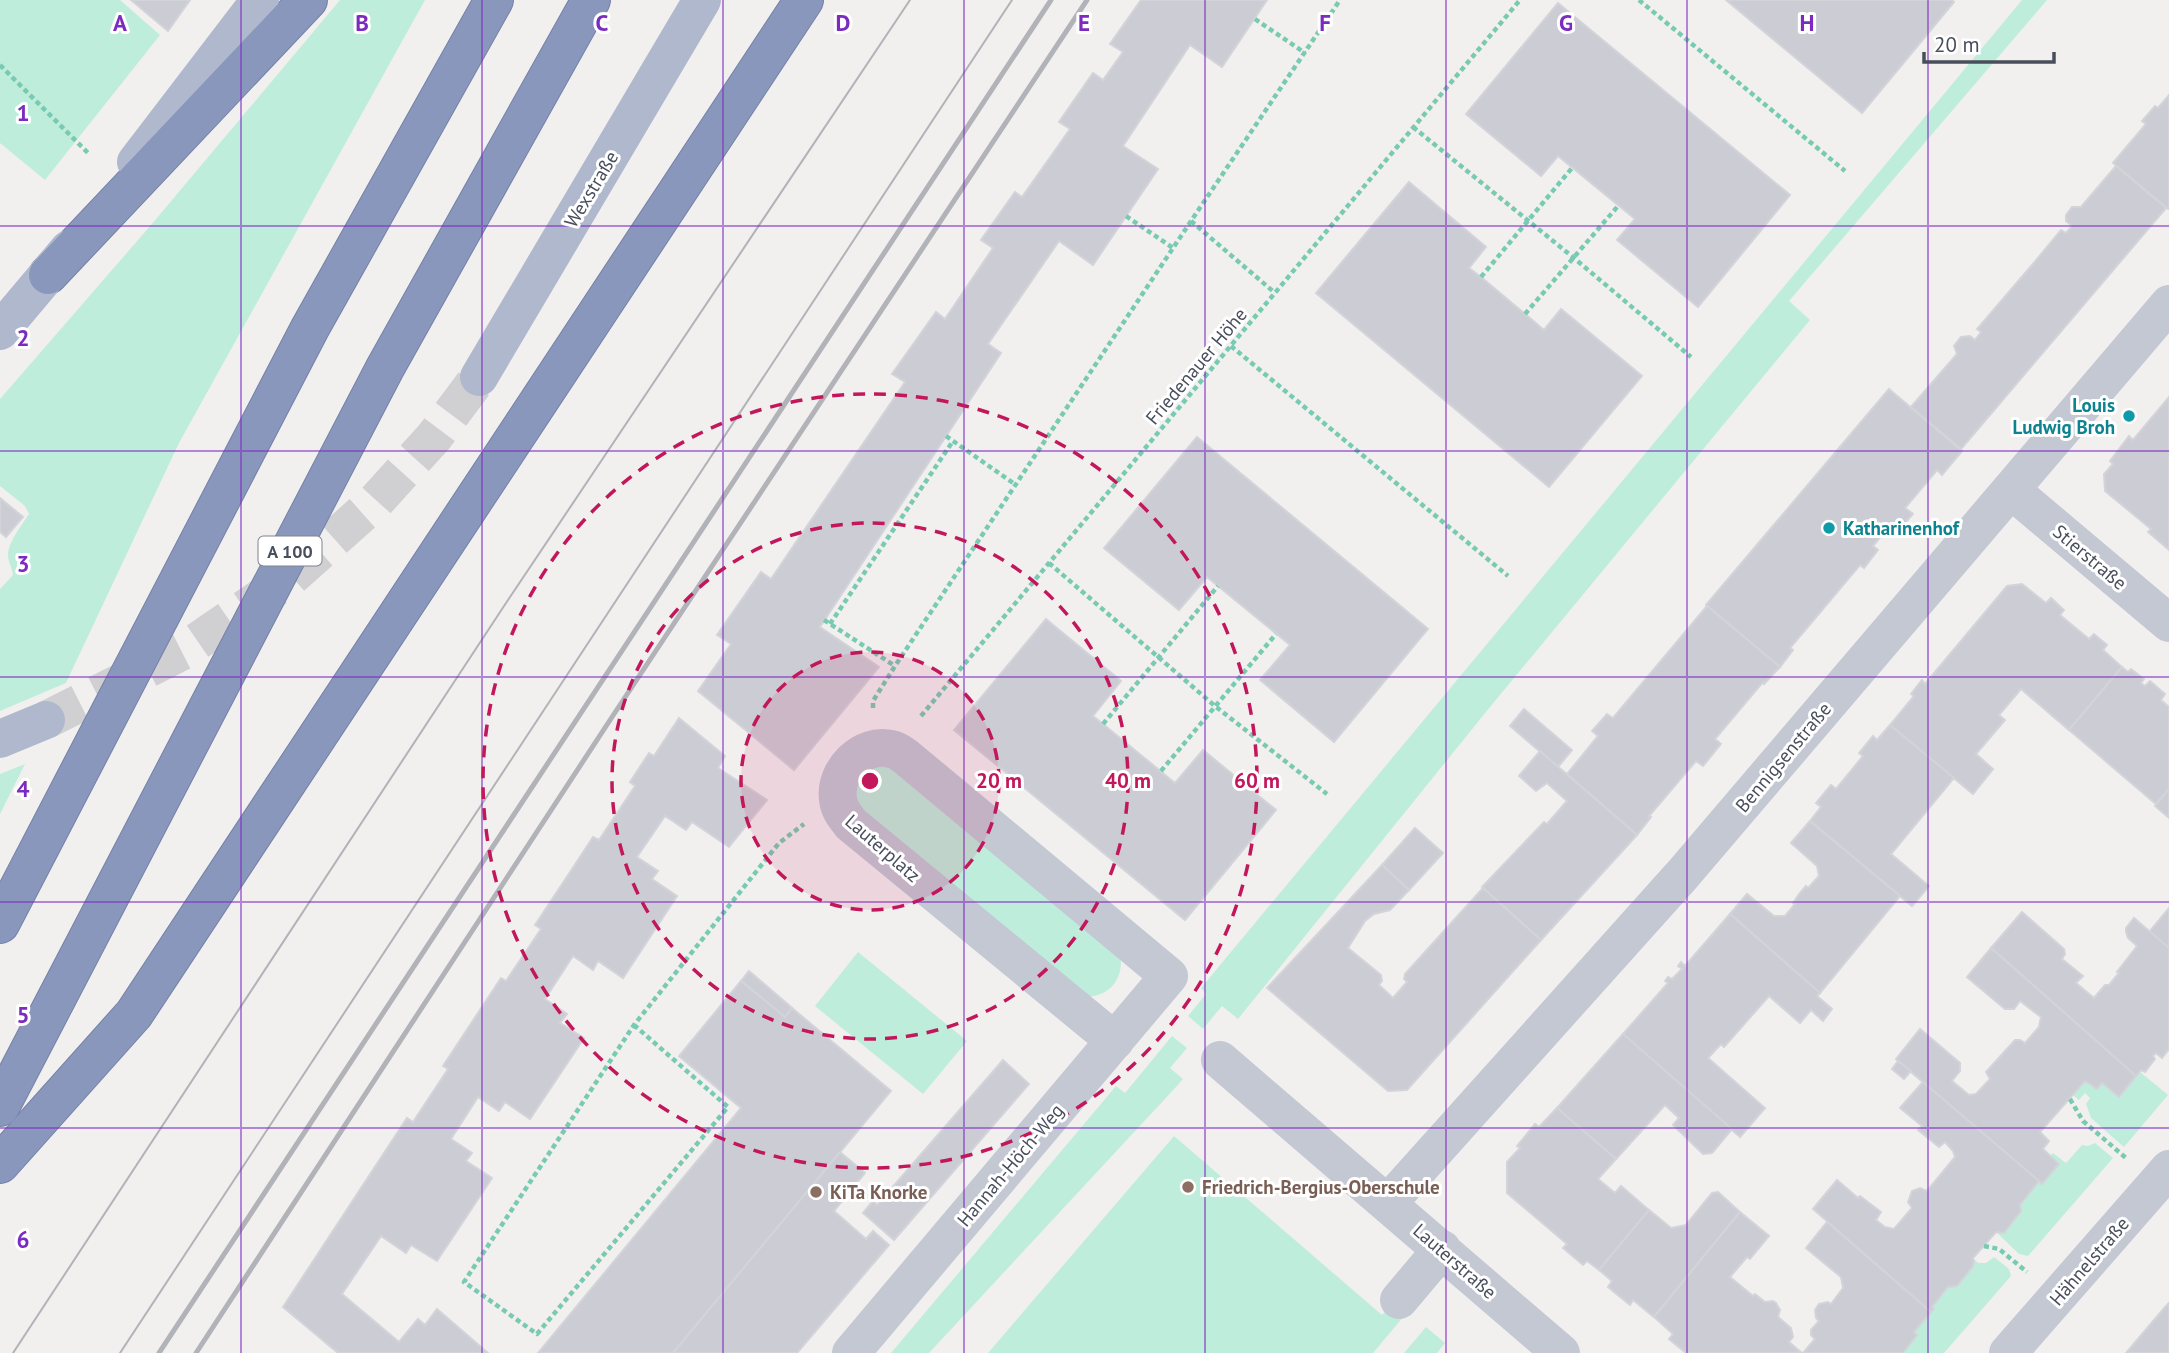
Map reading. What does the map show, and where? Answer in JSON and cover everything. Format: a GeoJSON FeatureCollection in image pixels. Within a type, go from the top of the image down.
{"type":"FeatureCollection","features":[{"type":"Feature","properties":{"kind":"highway"},"geometry":{"type":"LineString","coordinates":[[48,275],[308,0]]}},
{"type":"Feature","properties":{"kind":"highway"},"geometry":{"type":"LineString","coordinates":[[0,924],[310,328],[494,0]]}},
{"type":"Feature","properties":{"kind":"highway","name":"A 100"},"geometry":{"type":"LineString","coordinates":[[0,1107],[385,368],[591,0]]}},
{"type":"Feature","properties":{"kind":"highway"},"geometry":{"type":"LineString","coordinates":[[0,1164],[134,1014],[804,0]]}},
{"type":"Feature","properties":{"kind":"main road"},"geometry":{"type":"LineString","coordinates":[[0,331],[48,275],[260,0]]}},
{"type":"Feature","properties":{"kind":"main road","name":"Wexstraße"},"geometry":{"type":"LineString","coordinates":[[480,377],[702,0]]}},
{"type":"Feature","properties":{"kind":"main road"},"geometry":{"type":"LineString","coordinates":[[0,739],[46,720]]}},
{"type":"Feature","properties":{"kind":"street","name":"Bennigsenstraße"},"geometry":{"type":"LineString","coordinates":[[1388,1203],[1684,874],[2169,304]]}},
{"type":"Feature","properties":{"kind":"street","name":"Stierstraße"},"geometry":{"type":"LineString","coordinates":[[2011,490],[2169,623]]}},
{"type":"Feature","properties":{"kind":"street","name":"Lauterplatz"},"geometry":{"type":"LineString","coordinates":[[885,748],[861,753],[850,764],[841,779],[838,797],[842,813],[851,824],[1115,1041]]}},
{"type":"Feature","properties":{"kind":"street","name":"Hannah-Höch-Weg"},"geometry":{"type":"LineString","coordinates":[[851,1353],[1170,976],[906,757],[885,748]]}},
{"type":"Feature","properties":{"kind":"street","name":"Lauterstraße"},"geometry":{"type":"LineString","coordinates":[[1220,1060],[1561,1353]]}},
{"type":"Feature","properties":{"kind":"street","name":"Hähnelstraße"},"geometry":{"type":"LineString","coordinates":[[2008,1353],[2169,1169]]}},
{"type":"Feature","properties":{"kind":"street"},"geometry":{"type":"LineString","coordinates":[[1399,1300],[1442,1250]]}},
{"type":"Feature","properties":{"kind":"path"},"geometry":{"type":"LineString","coordinates":[[885,748],[873,701],[1340,0]]}},
{"type":"Feature","properties":{"kind":"path","name":"Friedenauer Höhe"},"geometry":{"type":"LineString","coordinates":[[885,748],[1049,563],[1520,0]]}},
{"type":"Feature","properties":{"kind":"path"},"geometry":{"type":"LineString","coordinates":[[1639,0],[1845,171]]}},
{"type":"Feature","properties":{"kind":"path"},"geometry":{"type":"LineString","coordinates":[[1255,19],[1305,53]]}},
{"type":"Feature","properties":{"kind":"path"},"geometry":{"type":"LineString","coordinates":[[0,65],[88,153]]}},
{"type":"Feature","properties":{"kind":"path"},"geometry":{"type":"LineString","coordinates":[[1413,127],[1691,357]]}},
{"type":"Feature","properties":{"kind":"path"},"geometry":{"type":"LineString","coordinates":[[1481,278],[1573,168]]}},
{"type":"Feature","properties":{"kind":"path"},"geometry":{"type":"LineString","coordinates":[[1525,314],[1618,206]]}},
{"type":"Feature","properties":{"kind":"path"},"geometry":{"type":"LineString","coordinates":[[1126,216],[1173,248]]}},
{"type":"Feature","properties":{"kind":"path"},"geometry":{"type":"LineString","coordinates":[[1191,221],[1275,293]]}},
{"type":"Feature","properties":{"kind":"path"},"geometry":{"type":"LineString","coordinates":[[1231,346],[1508,576]]}},
{"type":"Feature","properties":{"kind":"path"},"geometry":{"type":"LineString","coordinates":[[946,436],[1016,485]]}},
{"type":"Feature","properties":{"kind":"path"},"geometry":{"type":"LineString","coordinates":[[830,624],[953,441]]}},
{"type":"Feature","properties":{"kind":"path"},"geometry":{"type":"LineString","coordinates":[[1049,563],[1215,706],[1327,794]]}},
{"type":"Feature","properties":{"kind":"path"},"geometry":{"type":"LineString","coordinates":[[1103,724],[1218,586]]}},
{"type":"Feature","properties":{"kind":"path"},"geometry":{"type":"LineString","coordinates":[[824,620],[895,666]]}},
{"type":"Feature","properties":{"kind":"path"},"geometry":{"type":"LineString","coordinates":[[1161,771],[1276,634]]}},
{"type":"Feature","properties":{"kind":"path"},"geometry":{"type":"LineString","coordinates":[[634,1025],[728,1108],[537,1334],[464,1282],[634,1025],[779,843],[838,797]]}},
{"type":"Feature","properties":{"kind":"path"},"geometry":{"type":"LineString","coordinates":[[2070,1099],[2083,1121],[2128,1160]]}},
{"type":"Feature","properties":{"kind":"path"},"geometry":{"type":"LineString","coordinates":[[1984,1247],[1999,1249],[2029,1274]]}},
{"type":"Feature","properties":{"kind":"green space"},"geometry":{"type":"Polygon","coordinates":[[[0,0],[120,0],[160,35],[45,180],[0,143],[0,0]]]}},
{"type":"Feature","properties":{"kind":"green space"},"geometry":{"type":"Polygon","coordinates":[[[340,0],[425,0],[179,443],[66,683],[0,711],[0,589],[13,575],[8,552],[29,514],[25,506],[0,486],[0,399],[340,0]]]}},
{"type":"Feature","properties":{"kind":"green space"},"geometry":{"type":"Polygon","coordinates":[[[2022,0],[2047,0],[1789,301],[1810,320],[1490,707],[1238,1019],[1222,1006],[1203,1029],[1188,1016],[1206,994],[1201,988],[2022,0]]]}},
{"type":"Feature","properties":{"kind":"green space"},"geometry":{"type":"Polygon","coordinates":[[[883,761],[1120,953],[1120,970],[1114,984],[1102,994],[1085,997],[855,808],[855,781],[883,761]]]}},
{"type":"Feature","properties":{"kind":"green space"},"geometry":{"type":"Polygon","coordinates":[[[25,764],[0,814],[0,774],[25,764]]]}},
{"type":"Feature","properties":{"kind":"green space"},"geometry":{"type":"Polygon","coordinates":[[[858,952],[967,1041],[923,1094],[815,1006],[858,952]]]}},
{"type":"Feature","properties":{"kind":"green space"},"geometry":{"type":"Polygon","coordinates":[[[1172,1036],[1187,1048],[1170,1068],[1183,1079],[1176,1087],[929,1353],[891,1353],[1116,1086],[1125,1093],[1172,1036]]]}},
{"type":"Feature","properties":{"kind":"green space"},"geometry":{"type":"Polygon","coordinates":[[[2140,1072],[2168,1095],[2124,1147],[2091,1118],[2086,1104],[2090,1098],[2085,1093],[2079,1100],[2073,1095],[2085,1081],[2097,1089],[2102,1083],[2119,1096],[2140,1072]]]}},
{"type":"Feature","properties":{"kind":"green space","name":"Friedrich-Bergius-Oberschule"},"geometry":{"type":"Polygon","coordinates":[[[1174,1136],[1382,1315],[1398,1298],[1410,1309],[1373,1353],[988,1353],[1174,1136]]]}},
{"type":"Feature","properties":{"kind":"green space"},"geometry":{"type":"Polygon","coordinates":[[[2095,1143],[2113,1158],[2028,1256],[2019,1254],[1996,1232],[2004,1233],[2021,1211],[2020,1205],[2039,1181],[2042,1183],[2059,1164],[2050,1156],[2053,1153],[2066,1163],[2082,1145],[2095,1143]]]}},
{"type":"Feature","properties":{"kind":"green space"},"geometry":{"type":"Polygon","coordinates":[[[1994,1257],[2009,1269],[2011,1276],[1944,1353],[1903,1353],[1917,1335],[1914,1332],[1948,1287],[1957,1285],[1973,1266],[1973,1258],[1978,1263],[1986,1263],[1994,1257]]]}},
{"type":"Feature","properties":{"kind":"green space"},"geometry":{"type":"Polygon","coordinates":[[[1426,1327],[1445,1343],[1437,1353],[1404,1353],[1426,1327]]]}},
{"type":"Feature","properties":{"kind":"building"},"geometry":{"type":"Polygon","coordinates":[[[131,0],[190,0],[168,31],[131,0]]]}},
{"type":"Feature","properties":{"kind":"building"},"geometry":{"type":"Polygon","coordinates":[[[1141,0],[1267,0],[1222,67],[1190,45],[1123,146],[1158,169],[1093,265],[1059,241],[988,344],[1001,353],[820,627],[879,667],[794,770],[698,691],[731,644],[717,635],[761,572],[771,579],[905,382],[892,374],[936,312],[945,319],[993,248],[981,240],[1015,192],[1022,197],[1070,129],[1059,122],[1093,73],[1103,80],[1123,52],[1110,44],[1141,0]]]}},
{"type":"Feature","properties":{"kind":"building"},"geometry":{"type":"Polygon","coordinates":[[[1726,0],[1952,0],[1954,2],[1862,113],[1726,0]]]}},
{"type":"Feature","properties":{"kind":"building"},"geometry":{"type":"Polygon","coordinates":[[[1558,3],[1790,195],[1698,307],[1617,240],[1635,219],[1558,156],[1541,176],[1466,114],[1558,3]]]}},
{"type":"Feature","properties":{"kind":"building"},"geometry":{"type":"Polygon","coordinates":[[[2169,95],[2168,209],[2113,163],[2146,124],[2142,121],[2169,95]]]}},
{"type":"Feature","properties":{"kind":"building"},"geometry":{"type":"Polygon","coordinates":[[[2116,166],[2166,208],[1961,449],[1911,407],[1957,354],[1954,346],[1961,337],[1970,336],[1975,340],[1981,332],[1977,329],[2061,230],[2066,233],[2072,226],[2066,221],[2066,215],[2072,207],[2081,207],[2116,166]]]}},
{"type":"Feature","properties":{"kind":"building"},"geometry":{"type":"Polygon","coordinates":[[[1409,182],[1486,247],[1469,268],[1544,330],[1561,309],[1642,376],[1549,487],[1316,293],[1409,182]]]}},
{"type":"Feature","properties":{"kind":"building","name":"Katharinenhof"},"geometry":{"type":"Polygon","coordinates":[[[1889,389],[1962,451],[1942,475],[1937,470],[1905,508],[1913,514],[1897,532],[1890,525],[1873,546],[1878,550],[1864,568],[1860,565],[1790,648],[1793,650],[1780,667],[1706,605],[1889,389]]]}},
{"type":"Feature","properties":{"kind":"building"},"geometry":{"type":"Polygon","coordinates":[[[2169,397],[2169,550],[2148,532],[2151,529],[2105,491],[2104,474],[2113,464],[2110,461],[2129,436],[2133,440],[2169,397]]]}},
{"type":"Feature","properties":{"kind":"building"},"geometry":{"type":"Polygon","coordinates":[[[1197,437],[1428,629],[1334,742],[1260,680],[1290,645],[1207,577],[1179,610],[1104,548],[1197,437]]]}},
{"type":"Feature","properties":{"kind":"building"},"geometry":{"type":"Polygon","coordinates":[[[0,498],[23,517],[6,537],[0,532],[0,498]]]}},
{"type":"Feature","properties":{"kind":"building"},"geometry":{"type":"Polygon","coordinates":[[[2022,584],[2046,603],[2051,598],[2064,610],[2060,615],[2089,639],[2094,634],[2107,645],[2103,650],[2122,667],[2069,730],[2021,689],[1999,715],[2005,720],[1976,754],[1993,769],[1973,794],[1890,725],[1914,696],[1911,694],[1922,680],[1925,684],[2007,586],[2022,584]]]}},
{"type":"Feature","properties":{"kind":"building"},"geometry":{"type":"Polygon","coordinates":[[[1707,606],[1780,667],[1764,684],[1763,682],[1715,739],[1721,744],[1703,766],[1696,761],[1649,816],[1651,817],[1637,835],[1567,774],[1598,736],[1592,731],[1607,714],[1613,718],[1707,606]]]}},
{"type":"Feature","properties":{"kind":"building"},"geometry":{"type":"Polygon","coordinates":[[[1046,619],[1121,681],[1093,716],[1175,783],[1203,750],[1276,810],[1185,920],[954,730],[1046,619]]]}},
{"type":"Feature","properties":{"kind":"building"},"geometry":{"type":"Polygon","coordinates":[[[2122,667],[2128,672],[2131,669],[2144,679],[2141,683],[2145,686],[2150,681],[2165,694],[2161,700],[2169,707],[2169,789],[2156,804],[2069,730],[2122,667]]]}},
{"type":"Feature","properties":{"kind":"building"},"geometry":{"type":"Polygon","coordinates":[[[1524,709],[1572,750],[1558,767],[1510,726],[1524,709]]]}},
{"type":"Feature","properties":{"kind":"building"},"geometry":{"type":"Polygon","coordinates":[[[679,718],[725,756],[718,768],[767,800],[729,847],[692,822],[686,830],[665,816],[637,857],[658,871],[652,879],[677,896],[623,978],[598,961],[593,970],[573,956],[545,999],[567,1014],[560,1023],[584,1038],[530,1119],[505,1102],[499,1111],[478,1097],[451,1139],[472,1153],[466,1161],[492,1178],[437,1261],[411,1245],[406,1253],[381,1236],[342,1294],[399,1342],[418,1319],[425,1325],[437,1309],[488,1353],[338,1353],[283,1307],[407,1118],[413,1122],[448,1069],[443,1066],[501,978],[506,981],[541,929],[535,925],[593,837],[599,840],[635,786],[630,782],[649,753],[654,756],[679,718]]]}},
{"type":"Feature","properties":{"kind":"building"},"geometry":{"type":"Polygon","coordinates":[[[1890,725],[1954,778],[1891,854],[1929,886],[1912,906],[1810,821],[1821,807],[1816,803],[1831,785],[1836,789],[1863,756],[1859,753],[1873,736],[1877,740],[1890,725]]]}},
{"type":"Feature","properties":{"kind":"building"},"geometry":{"type":"Polygon","coordinates":[[[1540,751],[1637,835],[1541,940],[1482,887],[1567,801],[1547,783],[1536,791],[1519,776],[1540,751]]]}},
{"type":"Feature","properties":{"kind":"building"},"geometry":{"type":"Polygon","coordinates":[[[2169,789],[2169,818],[2155,806],[2169,789]]]}},
{"type":"Feature","properties":{"kind":"building"},"geometry":{"type":"Polygon","coordinates":[[[1810,821],[1900,896],[1820,993],[1730,914],[1747,894],[1774,916],[1785,916],[1799,894],[1819,876],[1817,866],[1791,843],[1810,821]]]}},
{"type":"Feature","properties":{"kind":"building"},"geometry":{"type":"Polygon","coordinates":[[[1415,828],[1443,853],[1409,890],[1382,865],[1415,828]]]}},
{"type":"Feature","properties":{"kind":"building"},"geometry":{"type":"Polygon","coordinates":[[[1382,865],[1409,890],[1390,910],[1374,914],[1365,921],[1348,948],[1381,975],[1382,981],[1379,985],[1393,998],[1407,982],[1404,979],[1405,974],[1483,888],[1541,940],[1407,1090],[1388,1091],[1267,988],[1382,865]]]}},
{"type":"Feature","properties":{"kind":"building"},"geometry":{"type":"Polygon","coordinates":[[[2169,908],[2169,948],[2149,932],[2169,908]]]}},
{"type":"Feature","properties":{"kind":"building"},"geometry":{"type":"Polygon","coordinates":[[[2022,912],[2064,949],[2062,959],[2083,976],[2076,983],[2094,998],[2119,973],[2117,972],[2137,946],[2128,938],[2126,932],[2134,918],[2169,948],[2169,1049],[2162,1058],[2156,1053],[2153,1056],[2155,1059],[2145,1072],[2141,1070],[2136,1076],[1991,948],[2022,912]]]}},
{"type":"Feature","properties":{"kind":"building"},"geometry":{"type":"Polygon","coordinates":[[[1730,914],[1820,993],[1817,996],[1832,1009],[1823,1021],[1811,1010],[1800,1023],[1769,996],[1724,1047],[1721,1044],[1708,1058],[1765,1108],[1740,1137],[1623,1034],[1668,983],[1665,981],[1668,977],[1672,979],[1682,969],[1678,966],[1681,962],[1685,966],[1730,914]]]}},
{"type":"Feature","properties":{"kind":"building"},"geometry":{"type":"Polygon","coordinates":[[[1991,948],[2136,1076],[2119,1097],[2102,1083],[2097,1089],[2085,1081],[2040,1132],[2049,1141],[2043,1149],[2059,1164],[2042,1184],[1896,1059],[1920,1029],[1960,1063],[1960,1071],[1952,1081],[1969,1095],[1976,1094],[1990,1079],[1986,1072],[2015,1040],[2025,1043],[2039,1027],[2041,1017],[2020,1001],[2014,1009],[2005,1009],[1967,977],[1991,948]]]}},
{"type":"Feature","properties":{"kind":"building"},"geometry":{"type":"Polygon","coordinates":[[[749,971],[792,1008],[785,1017],[741,981],[749,971]]]}},
{"type":"Feature","properties":{"kind":"building"},"geometry":{"type":"Polygon","coordinates":[[[741,981],[785,1017],[792,1008],[891,1091],[673,1353],[538,1353],[741,1108],[679,1056],[741,981]]]}},
{"type":"Feature","properties":{"kind":"building"},"geometry":{"type":"Polygon","coordinates":[[[1623,1034],[1732,1129],[1712,1153],[1703,1154],[1673,1125],[1679,1118],[1665,1105],[1616,1159],[1557,1108],[1623,1034]]]}},
{"type":"Feature","properties":{"kind":"building"},"geometry":{"type":"Polygon","coordinates":[[[1003,1060],[1029,1084],[894,1240],[863,1213],[873,1201],[877,1205],[1003,1060]]]}},
{"type":"Feature","properties":{"kind":"building"},"geometry":{"type":"Polygon","coordinates":[[[1898,1061],[1911,1071],[1904,1079],[1892,1069],[1898,1061]]]}},
{"type":"Feature","properties":{"kind":"building"},"geometry":{"type":"Polygon","coordinates":[[[1923,1082],[2039,1181],[2020,1205],[2021,1211],[2004,1233],[1996,1232],[1973,1258],[1973,1266],[1957,1286],[1948,1287],[1931,1312],[1813,1209],[1837,1180],[1858,1198],[1860,1196],[1881,1212],[1876,1220],[1885,1227],[1894,1229],[1912,1208],[1908,1202],[1912,1191],[1920,1188],[1927,1191],[1955,1157],[1945,1142],[1939,1147],[1918,1130],[1922,1126],[1900,1108],[1923,1082]]]}},
{"type":"Feature","properties":{"kind":"building"},"geometry":{"type":"Polygon","coordinates":[[[1557,1108],[1616,1159],[1598,1179],[1615,1193],[1621,1186],[1649,1210],[1599,1270],[1587,1261],[1583,1265],[1563,1248],[1567,1244],[1507,1193],[1507,1162],[1520,1148],[1517,1146],[1535,1124],[1539,1127],[1557,1108]]]}},
{"type":"Feature","properties":{"kind":"building"},"geometry":{"type":"Polygon","coordinates":[[[840,1152],[865,1173],[834,1211],[866,1239],[873,1231],[889,1245],[797,1353],[673,1353],[840,1152]]]}},
{"type":"Feature","properties":{"kind":"building"},"geometry":{"type":"Polygon","coordinates":[[[1718,1192],[1740,1212],[1654,1317],[1633,1300],[1630,1305],[1608,1287],[1612,1281],[1599,1270],[1649,1210],[1671,1228],[1686,1225],[1712,1193],[1718,1192]]]}},
{"type":"Feature","properties":{"kind":"building"},"geometry":{"type":"Polygon","coordinates":[[[1740,1212],[1769,1236],[1730,1277],[1753,1296],[1755,1294],[1765,1302],[1776,1303],[1780,1310],[1778,1317],[1791,1328],[1793,1337],[1789,1342],[1802,1353],[1686,1353],[1669,1339],[1673,1334],[1654,1317],[1740,1212]]]}},
{"type":"Feature","properties":{"kind":"building"},"geometry":{"type":"Polygon","coordinates":[[[1827,1222],[1931,1312],[1914,1332],[1917,1335],[1903,1353],[1803,1353],[1815,1339],[1811,1330],[1819,1321],[1815,1310],[1819,1304],[1831,1304],[1843,1288],[1841,1277],[1806,1248],[1827,1222]]]}},
{"type":"Feature","properties":{"kind":"building"},"geometry":{"type":"Polygon","coordinates":[[[2169,1303],[2169,1353],[2126,1353],[2165,1307],[2169,1303]]]}},
{"type":"Feature","properties":{"kind":"tunnel"},"geometry":{"type":"LineString","coordinates":[[46,720],[183,651],[291,577],[376,501],[434,437],[479,377]]}},
{"type":"Feature","properties":{"kind":"tram line"},"geometry":{"type":"LineString","coordinates":[[13,1353],[506,603],[910,0]]}},
{"type":"Feature","properties":{"kind":"tram line"},"geometry":{"type":"LineString","coordinates":[[120,1353],[1012,0]]}},
{"type":"Feature","properties":{"kind":"railway"},"geometry":{"type":"LineString","coordinates":[[159,1353],[1051,0]]}},
{"type":"Feature","properties":{"kind":"railway"},"geometry":{"type":"LineString","coordinates":[[196,1353],[614,714],[1087,0]]}},
{"type":"Feature","properties":{"kind":"place","name":"Louis Ludwig Broh"},"geometry":{"type":"Point","coordinates":[2129,416]}},
{"type":"Feature","properties":{"kind":"place","name":"Katharinenhof"},"geometry":{"type":"Point","coordinates":[1829,528]}},
{"type":"Feature","properties":{"kind":"place","name":"Friedrich-Bergius-Oberschule"},"geometry":{"type":"Point","coordinates":[1188,1187]}},
{"type":"Feature","properties":{"kind":"place","name":"KiTa Knorke"},"geometry":{"type":"Point","coordinates":[816,1192]}}]}
